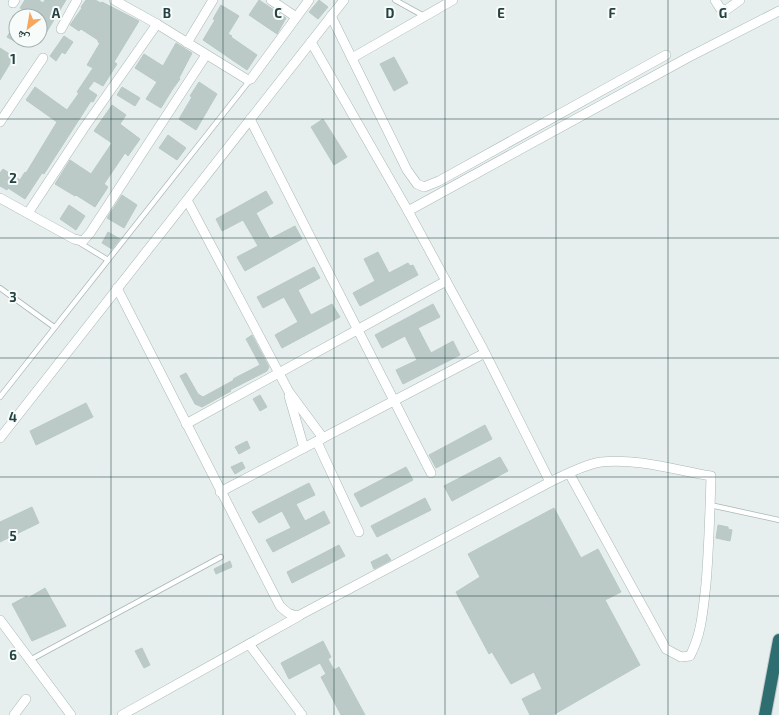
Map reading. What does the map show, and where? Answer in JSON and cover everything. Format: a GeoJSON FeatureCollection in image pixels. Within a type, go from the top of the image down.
{"type":"FeatureCollection","features":[{"type":"Feature","properties":{"kind":"highway"},"geometry":{"type":"LineString","coordinates":[[765,715],[779,640]]}},
{"type":"Feature","properties":{"kind":"street"},"geometry":{"type":"LineString","coordinates":[[61,28],[78,0]]}},
{"type":"Feature","properties":{"kind":"street"},"geometry":{"type":"LineString","coordinates":[[114,0],[129,4],[157,24],[248,80],[251,79],[309,0]]}},
{"type":"Feature","properties":{"kind":"street"},"geometry":{"type":"LineString","coordinates":[[187,43],[213,0]]}},
{"type":"Feature","properties":{"kind":"street"},"geometry":{"type":"LineString","coordinates":[[270,0],[296,18]]}},
{"type":"Feature","properties":{"kind":"street"},"geometry":{"type":"LineString","coordinates":[[0,438],[344,0]]}},
{"type":"Feature","properties":{"kind":"street"},"geometry":{"type":"LineString","coordinates":[[352,58],[453,0]]}},
{"type":"Feature","properties":{"kind":"street"},"geometry":{"type":"LineString","coordinates":[[715,0],[720,8],[726,10],[740,0]]}},
{"type":"Feature","properties":{"kind":"street"},"geometry":{"type":"LineString","coordinates":[[408,211],[687,58],[779,11]]}},
{"type":"Feature","properties":{"kind":"street"},"geometry":{"type":"LineString","coordinates":[[331,16],[408,170],[417,184],[424,187],[438,181],[666,55]]}},
{"type":"Feature","properties":{"kind":"street"},"geometry":{"type":"LineString","coordinates":[[28,213],[84,128],[157,24]]}},
{"type":"Feature","properties":{"kind":"street"},"geometry":{"type":"LineString","coordinates":[[311,42],[408,211],[485,353],[550,482]]}},
{"type":"Feature","properties":{"kind":"street"},"geometry":{"type":"LineString","coordinates":[[0,198],[74,239],[83,241],[90,233],[206,55]]}},
{"type":"Feature","properties":{"kind":"street"},"geometry":{"type":"LineString","coordinates":[[0,122],[43,58]]}},
{"type":"Feature","properties":{"kind":"street"},"geometry":{"type":"LineString","coordinates":[[250,119],[430,473]]}},
{"type":"Feature","properties":{"kind":"street"},"geometry":{"type":"LineString","coordinates":[[186,200],[288,392],[304,448]]}},
{"type":"Feature","properties":{"kind":"street"},"geometry":{"type":"LineString","coordinates":[[186,424],[446,281]]}},
{"type":"Feature","properties":{"kind":"street"},"geometry":{"type":"LineString","coordinates":[[117,288],[220,492],[280,606],[287,613],[293,616],[300,615]]}},
{"type":"Feature","properties":{"kind":"street"},"geometry":{"type":"LineString","coordinates":[[220,492],[485,353]]}},
{"type":"Feature","properties":{"kind":"street"},"geometry":{"type":"LineString","coordinates":[[288,392],[304,411],[320,440],[359,532]]}},
{"type":"Feature","properties":{"kind":"street"},"geometry":{"type":"LineString","coordinates":[[122,715],[300,615],[550,482],[569,473],[600,462],[636,462],[711,476],[709,550],[702,623],[695,646],[690,656],[680,657],[666,649],[569,473]]}},
{"type":"Feature","properties":{"kind":"street"},"geometry":{"type":"LineString","coordinates":[[0,620],[71,715]]}},
{"type":"Feature","properties":{"kind":"street"},"geometry":{"type":"LineString","coordinates":[[249,644],[302,715]]}},
{"type":"Feature","properties":{"kind":"street"},"geometry":{"type":"LineString","coordinates":[[14,715],[26,699]]}},
{"type":"Feature","properties":{"kind":"lane"},"geometry":{"type":"LineString","coordinates":[[395,0],[424,16]]}},
{"type":"Feature","properties":{"kind":"lane"},"geometry":{"type":"LineString","coordinates":[[0,397],[251,79]]}},
{"type":"Feature","properties":{"kind":"lane"},"geometry":{"type":"LineString","coordinates":[[74,239],[108,260]]}},
{"type":"Feature","properties":{"kind":"lane"},"geometry":{"type":"LineString","coordinates":[[0,288],[54,327]]}},
{"type":"Feature","properties":{"kind":"lane"},"geometry":{"type":"LineString","coordinates":[[710,505],[779,520]]}},
{"type":"Feature","properties":{"kind":"lane"},"geometry":{"type":"LineString","coordinates":[[30,660],[221,557]]}},
{"type":"Feature","properties":{"kind":"building"},"geometry":{"type":"Polygon","coordinates":[[[25,0],[39,0],[43,3],[45,0],[66,0],[48,30],[48,8],[20,8],[25,0]]]}},
{"type":"Feature","properties":{"kind":"building"},"geometry":{"type":"Polygon","coordinates":[[[86,0],[102,2],[139,21],[114,62],[117,64],[103,86],[94,81],[88,89],[97,95],[93,102],[91,101],[44,174],[42,173],[25,199],[8,188],[7,190],[0,186],[0,173],[3,169],[20,180],[25,172],[26,173],[57,122],[26,100],[35,87],[67,110],[79,93],[77,92],[93,68],[87,65],[100,43],[98,40],[81,29],[79,31],[70,25],[86,0]]]}},
{"type":"Feature","properties":{"kind":"building"},"geometry":{"type":"Polygon","coordinates":[[[259,0],[286,18],[277,34],[249,15],[259,0]]]}},
{"type":"Feature","properties":{"kind":"building"},"geometry":{"type":"Polygon","coordinates":[[[319,0],[328,7],[318,19],[309,12],[319,0]]]}},
{"type":"Feature","properties":{"kind":"building"},"geometry":{"type":"Polygon","coordinates":[[[221,5],[239,16],[228,34],[257,55],[247,70],[203,40],[215,20],[213,19],[221,5]]]}},
{"type":"Feature","properties":{"kind":"building"},"geometry":{"type":"Polygon","coordinates":[[[64,36],[73,42],[65,54],[62,52],[56,61],[50,56],[64,36]]]}},
{"type":"Feature","properties":{"kind":"building"},"geometry":{"type":"Polygon","coordinates":[[[176,43],[192,53],[179,78],[180,79],[161,108],[146,99],[157,82],[135,68],[144,54],[163,66],[176,43]]]}},
{"type":"Feature","properties":{"kind":"building"},"geometry":{"type":"Polygon","coordinates":[[[0,48],[14,57],[0,80],[0,48]]]}},
{"type":"Feature","properties":{"kind":"building"},"geometry":{"type":"Polygon","coordinates":[[[394,57],[408,83],[394,91],[380,64],[394,57]]]}},
{"type":"Feature","properties":{"kind":"building"},"geometry":{"type":"Polygon","coordinates":[[[199,82],[217,94],[196,130],[179,119],[192,97],[190,96],[199,82]]]}},
{"type":"Feature","properties":{"kind":"building"},"geometry":{"type":"Polygon","coordinates":[[[122,87],[140,98],[135,106],[117,95],[122,87]]]}},
{"type":"Feature","properties":{"kind":"building"},"geometry":{"type":"Polygon","coordinates":[[[112,105],[126,115],[120,124],[140,139],[128,156],[125,153],[104,184],[108,187],[95,207],[55,184],[70,160],[91,174],[112,143],[94,131],[112,105]]]}},
{"type":"Feature","properties":{"kind":"building"},"geometry":{"type":"Polygon","coordinates":[[[323,119],[347,157],[334,165],[311,127],[323,119]]]}},
{"type":"Feature","properties":{"kind":"building"},"geometry":{"type":"Polygon","coordinates":[[[168,135],[186,148],[177,160],[159,148],[168,135]]]}},
{"type":"Feature","properties":{"kind":"building"},"geometry":{"type":"Polygon","coordinates":[[[266,191],[273,203],[256,213],[270,239],[295,226],[302,239],[245,271],[237,257],[258,246],[243,220],[222,231],[216,219],[266,191]]]}},
{"type":"Feature","properties":{"kind":"building"},"geometry":{"type":"Polygon","coordinates":[[[122,195],[137,205],[124,228],[107,218],[122,195]]]}},
{"type":"Feature","properties":{"kind":"building"},"geometry":{"type":"Polygon","coordinates":[[[69,205],[85,216],[76,230],[60,219],[69,205]]]}},
{"type":"Feature","properties":{"kind":"building"},"geometry":{"type":"Polygon","coordinates":[[[108,232],[120,239],[112,249],[102,243],[108,232]]]}},
{"type":"Feature","properties":{"kind":"building"},"geometry":{"type":"Polygon","coordinates":[[[378,252],[389,273],[408,263],[410,266],[413,265],[418,275],[360,306],[353,293],[375,281],[364,259],[378,252]]]}},
{"type":"Feature","properties":{"kind":"building"},"geometry":{"type":"Polygon","coordinates":[[[314,267],[320,278],[298,290],[311,315],[332,304],[340,317],[282,348],[275,335],[298,322],[284,297],[263,308],[257,297],[314,267]]]}},
{"type":"Feature","properties":{"kind":"building"},"geometry":{"type":"Polygon","coordinates":[[[433,304],[440,317],[418,328],[431,353],[453,341],[460,355],[403,384],[396,370],[417,360],[405,336],[382,348],[375,335],[433,304]]]}},
{"type":"Feature","properties":{"kind":"building"},"geometry":{"type":"Polygon","coordinates":[[[252,335],[269,367],[267,371],[230,390],[231,391],[202,407],[195,404],[180,376],[186,373],[198,394],[203,397],[234,380],[233,379],[260,365],[246,339],[252,335]]]}},
{"type":"Feature","properties":{"kind":"building"},"geometry":{"type":"Polygon","coordinates":[[[260,395],[267,407],[260,411],[253,399],[260,395]]]}},
{"type":"Feature","properties":{"kind":"building"},"geometry":{"type":"Polygon","coordinates":[[[86,403],[93,417],[36,445],[30,431],[86,403]]]}},
{"type":"Feature","properties":{"kind":"building"},"geometry":{"type":"Polygon","coordinates":[[[485,425],[492,439],[436,468],[429,455],[485,425]]]}},
{"type":"Feature","properties":{"kind":"building"},"geometry":{"type":"Polygon","coordinates":[[[247,441],[250,448],[239,454],[235,447],[247,441]]]}},
{"type":"Feature","properties":{"kind":"building"},"geometry":{"type":"Polygon","coordinates":[[[500,457],[508,471],[452,501],[444,486],[500,457]]]}},
{"type":"Feature","properties":{"kind":"building"},"geometry":{"type":"Polygon","coordinates":[[[242,462],[245,468],[235,474],[231,467],[242,462]]]}},
{"type":"Feature","properties":{"kind":"building"},"geometry":{"type":"Polygon","coordinates":[[[406,467],[413,480],[361,507],[354,494],[406,467]]]}},
{"type":"Feature","properties":{"kind":"building"},"geometry":{"type":"Polygon","coordinates":[[[309,483],[315,495],[296,504],[305,521],[324,511],[330,523],[273,552],[266,540],[291,528],[282,511],[259,523],[252,512],[309,483]]]}},
{"type":"Feature","properties":{"kind":"building"},"geometry":{"type":"Polygon","coordinates":[[[425,498],[431,510],[377,537],[371,526],[425,498]]]}},
{"type":"Feature","properties":{"kind":"building"},"geometry":{"type":"Polygon","coordinates":[[[32,507],[39,523],[0,542],[0,522],[32,507]]]}},
{"type":"Feature","properties":{"kind":"building"},"geometry":{"type":"Polygon","coordinates":[[[554,508],[581,558],[598,549],[621,592],[605,600],[640,665],[553,715],[530,715],[522,699],[542,689],[534,672],[511,684],[492,652],[489,654],[456,592],[480,577],[468,554],[554,508]]]}},
{"type":"Feature","properties":{"kind":"building"},"geometry":{"type":"Polygon","coordinates":[[[718,525],[728,527],[728,529],[732,530],[730,541],[716,538],[718,525]]]}},
{"type":"Feature","properties":{"kind":"building"},"geometry":{"type":"Polygon","coordinates":[[[339,545],[345,556],[292,583],[287,572],[339,545]]]}},
{"type":"Feature","properties":{"kind":"building"},"geometry":{"type":"Polygon","coordinates":[[[387,554],[391,560],[374,569],[371,562],[387,554]]]}},
{"type":"Feature","properties":{"kind":"building"},"geometry":{"type":"Polygon","coordinates":[[[230,561],[232,567],[216,574],[214,569],[230,561]]]}},
{"type":"Feature","properties":{"kind":"building"},"geometry":{"type":"Polygon","coordinates":[[[45,588],[66,626],[32,641],[12,604],[27,596],[28,598],[45,588]]]}},
{"type":"Feature","properties":{"kind":"building"},"geometry":{"type":"Polygon","coordinates":[[[323,641],[331,657],[328,659],[334,670],[339,667],[365,715],[341,715],[321,677],[326,674],[320,663],[289,679],[281,663],[323,641]]]}},
{"type":"Feature","properties":{"kind":"building"},"geometry":{"type":"Polygon","coordinates":[[[142,648],[150,665],[144,668],[135,651],[142,648]]]}}]}
